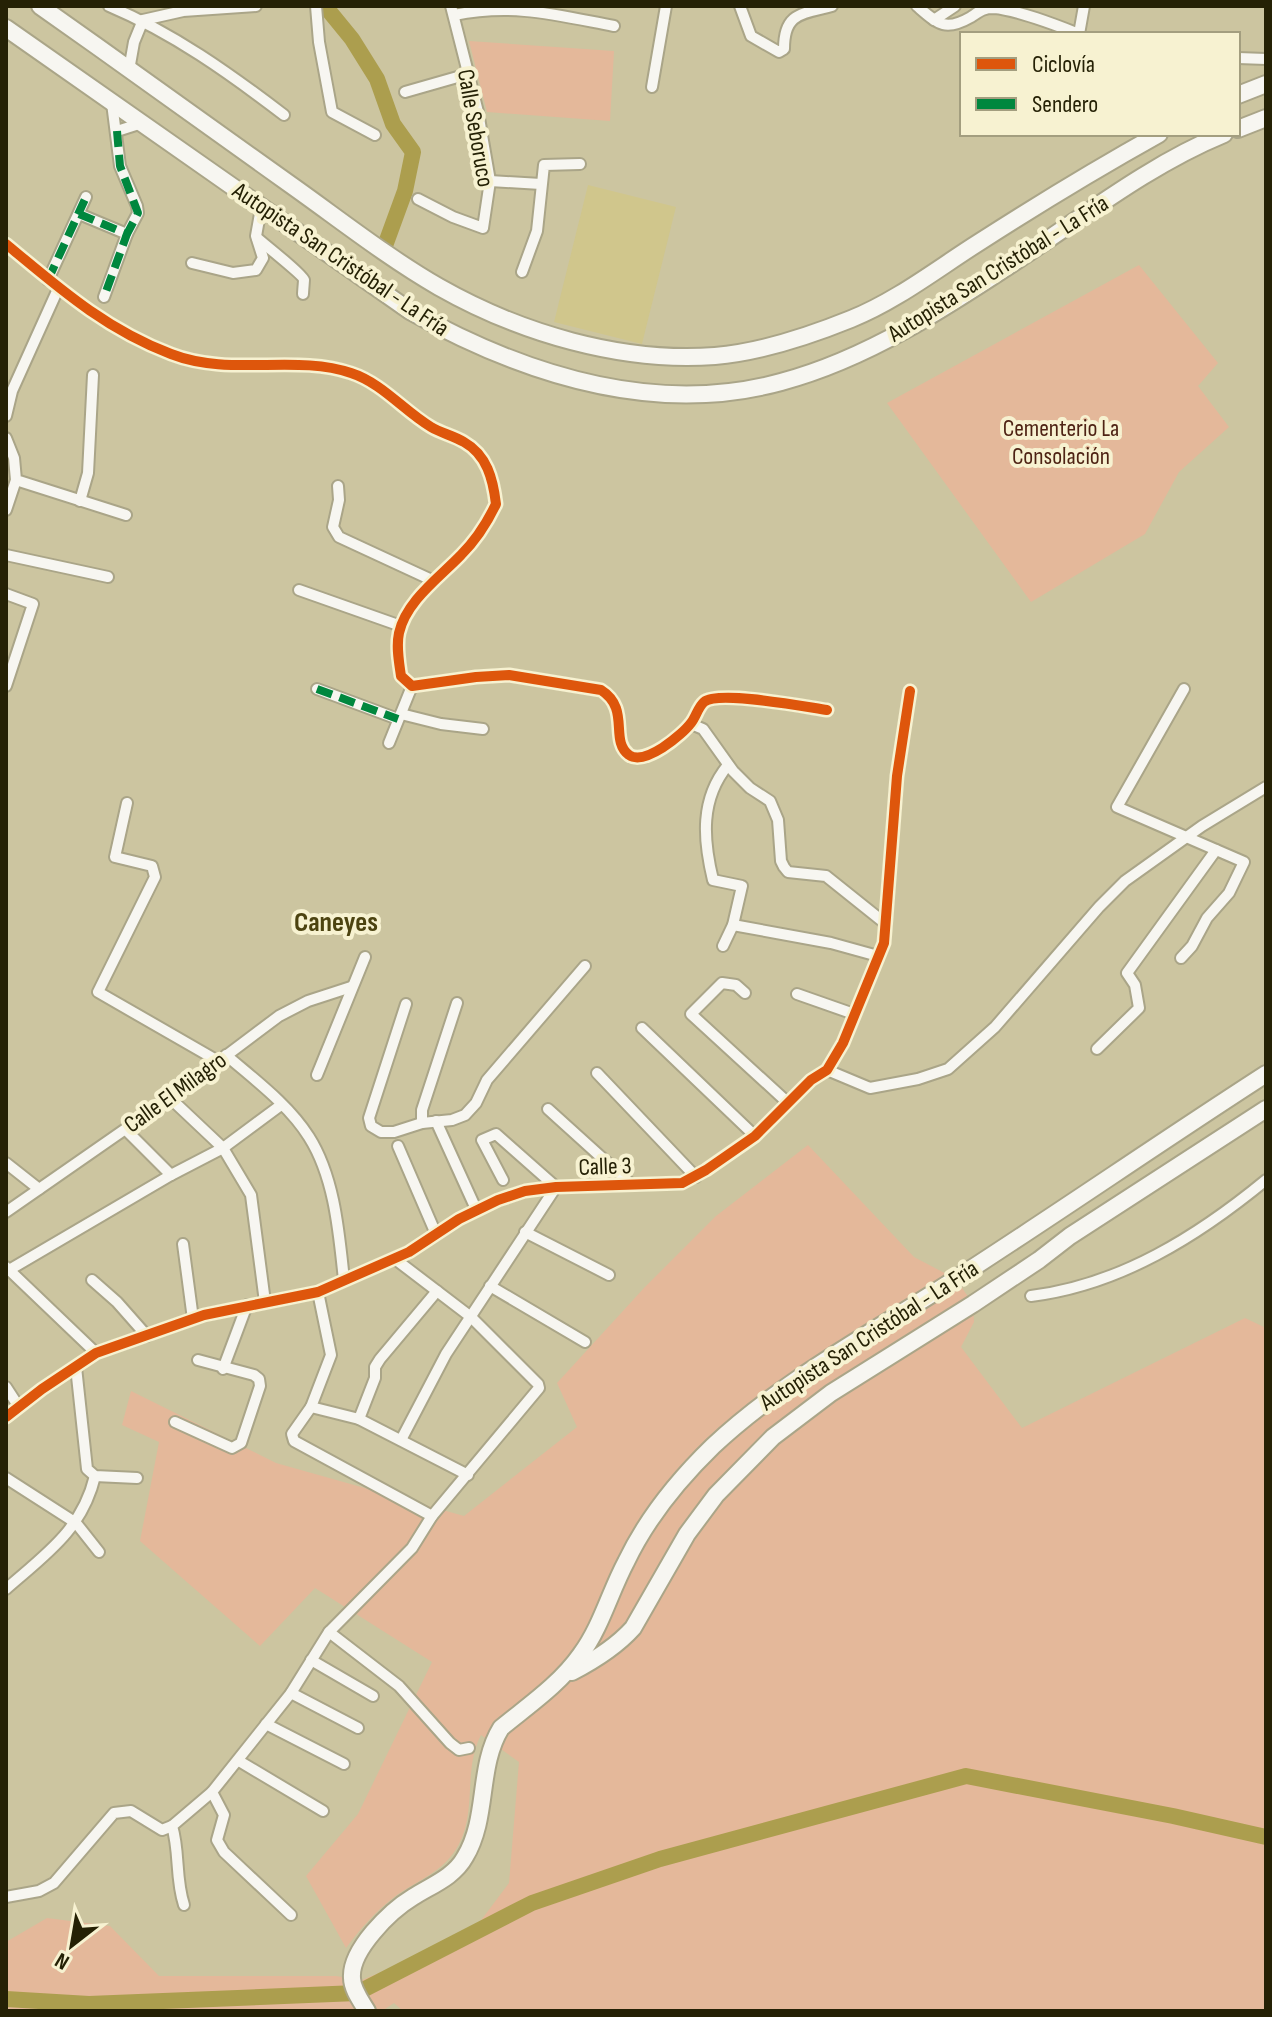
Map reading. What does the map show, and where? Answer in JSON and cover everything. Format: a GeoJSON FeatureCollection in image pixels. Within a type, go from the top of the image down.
{"type":"FeatureCollection","features":[{"type":"Feature","properties":{"kind":"highway","name":"Autopista San Cristóbal - La Fría"},"geometry":{"type":"LineString","coordinates":[[40,6],[437,286],[523,326],[580,342],[678,357],[718,356],[790,341],[854,318],[895,297],[1015,219],[1156,136]]}},
{"type":"Feature","properties":{"kind":"highway","name":"Autopista San Cristóbal - La Fría"},"geometry":{"type":"LineString","coordinates":[[7,31],[410,311],[460,339],[513,361],[577,381],[635,391],[723,392],[758,387],[804,375],[855,355],[920,321],[1119,191],[1220,136]]}},
{"type":"Feature","properties":{"kind":"highway"},"geometry":{"type":"LineString","coordinates":[[1240,94],[1266,84]]}},
{"type":"Feature","properties":{"kind":"highway"},"geometry":{"type":"LineString","coordinates":[[1240,128],[1266,118]]}},
{"type":"Feature","properties":{"kind":"highway","name":"Autopista San Cristóbal - La Fría"},"geometry":{"type":"LineString","coordinates":[[563,1677],[594,1634],[626,1560],[647,1523],[693,1467],[752,1411],[798,1377],[956,1279],[1266,1074]]}},
{"type":"Feature","properties":{"kind":"highway","name":"Autopista San Cristóbal - La Fría"},"geometry":{"type":"LineString","coordinates":[[563,1677],[595,1660],[633,1628],[687,1534],[716,1495],[773,1437],[831,1393],[973,1304],[1070,1236],[1266,1109]]}},
{"type":"Feature","properties":{"kind":"highway"},"geometry":{"type":"LineString","coordinates":[[360,1999],[352,1981],[353,1966],[367,1940],[405,1902],[449,1876],[465,1858],[477,1831],[489,1756],[501,1728],[563,1677]]}},
{"type":"Feature","properties":{"kind":"street"},"geometry":{"type":"LineString","coordinates":[[109,6],[143,20],[230,74],[284,115]]}},
{"type":"Feature","properties":{"kind":"street"},"geometry":{"type":"LineString","coordinates":[[129,70],[134,42],[143,20],[165,9],[256,6]]}},
{"type":"Feature","properties":{"kind":"street"},"geometry":{"type":"LineString","coordinates":[[316,6],[319,42],[332,112],[375,135]]}},
{"type":"Feature","properties":{"kind":"street"},"geometry":{"type":"LineString","coordinates":[[652,87],[666,6]]}},
{"type":"Feature","properties":{"kind":"street"},"geometry":{"type":"LineString","coordinates":[[740,6],[751,36],[779,52],[784,49],[784,30],[794,18],[832,6]]}},
{"type":"Feature","properties":{"kind":"street"},"geometry":{"type":"LineString","coordinates":[[917,6],[944,26],[962,22],[983,8],[990,7],[1073,32]]}},
{"type":"Feature","properties":{"kind":"street"},"geometry":{"type":"LineString","coordinates":[[934,20],[955,6]]}},
{"type":"Feature","properties":{"kind":"street"},"geometry":{"type":"LineString","coordinates":[[1079,32],[1084,6]]}},
{"type":"Feature","properties":{"kind":"street"},"geometry":{"type":"LineString","coordinates":[[452,10],[517,9],[614,26]]}},
{"type":"Feature","properties":{"kind":"street","name":"Calle Seboruco"},"geometry":{"type":"LineString","coordinates":[[418,199],[483,228],[490,181],[478,112],[452,10]]}},
{"type":"Feature","properties":{"kind":"street"},"geometry":{"type":"LineString","coordinates":[[1240,58],[1266,59]]}},
{"type":"Feature","properties":{"kind":"street"},"geometry":{"type":"LineString","coordinates":[[405,92],[468,74]]}},
{"type":"Feature","properties":{"kind":"street"},"geometry":{"type":"LineString","coordinates":[[104,297],[138,213],[120,166],[112,102]]}},
{"type":"Feature","properties":{"kind":"street"},"geometry":{"type":"LineString","coordinates":[[117,131],[142,123]]}},
{"type":"Feature","properties":{"kind":"street"},"geometry":{"type":"LineString","coordinates":[[522,272],[537,231],[544,165],[580,164]]}},
{"type":"Feature","properties":{"kind":"street"},"geometry":{"type":"LineString","coordinates":[[490,181],[541,184]]}},
{"type":"Feature","properties":{"kind":"street"},"geometry":{"type":"LineString","coordinates":[[48,280],[86,197]]}},
{"type":"Feature","properties":{"kind":"street"},"geometry":{"type":"LineString","coordinates":[[192,263],[233,273],[251,272],[259,267],[263,258],[256,236],[261,208]]}},
{"type":"Feature","properties":{"kind":"street"},"geometry":{"type":"LineString","coordinates":[[79,214],[127,234]]}},
{"type":"Feature","properties":{"kind":"street"},"geometry":{"type":"LineString","coordinates":[[256,236],[276,256],[300,273],[304,280],[303,294]]}},
{"type":"Feature","properties":{"kind":"street"},"geometry":{"type":"LineString","coordinates":[[6,244],[90,312],[174,356],[215,365],[305,365],[353,373],[386,393],[429,426],[467,443],[488,467],[496,504],[477,536],[434,581],[401,626],[398,658],[401,676],[412,686]]}},
{"type":"Feature","properties":{"kind":"street"},"geometry":{"type":"LineString","coordinates":[[6,416],[12,391],[58,289]]}},
{"type":"Feature","properties":{"kind":"street"},"geometry":{"type":"LineString","coordinates":[[80,501],[88,473],[93,375]]}},
{"type":"Feature","properties":{"kind":"street"},"geometry":{"type":"LineString","coordinates":[[6,438],[14,458],[16,480],[6,510]]}},
{"type":"Feature","properties":{"kind":"street"},"geometry":{"type":"LineString","coordinates":[[16,480],[126,515]]}},
{"type":"Feature","properties":{"kind":"street"},"geometry":{"type":"LineString","coordinates":[[338,486],[339,500],[333,527],[339,537],[434,581]]}},
{"type":"Feature","properties":{"kind":"street"},"geometry":{"type":"LineString","coordinates":[[6,555],[108,577]]}},
{"type":"Feature","properties":{"kind":"street"},"geometry":{"type":"LineString","coordinates":[[299,590],[401,626]]}},
{"type":"Feature","properties":{"kind":"street"},"geometry":{"type":"LineString","coordinates":[[6,594],[33,604],[6,686]]}},
{"type":"Feature","properties":{"kind":"street"},"geometry":{"type":"LineString","coordinates":[[412,686],[509,675],[601,690],[613,698],[617,708],[623,747],[630,756],[640,758],[658,751],[691,724],[700,707],[712,698],[763,700],[827,710]]}},
{"type":"Feature","properties":{"kind":"street"},"geometry":{"type":"LineString","coordinates":[[389,743],[412,686]]}},
{"type":"Feature","properties":{"kind":"street"},"geometry":{"type":"LineString","coordinates":[[317,689],[400,716],[483,729]]}},
{"type":"Feature","properties":{"kind":"street"},"geometry":{"type":"LineString","coordinates":[[1181,958],[1192,946],[1207,918],[1229,893],[1244,862],[1117,807],[1184,689]]}},
{"type":"Feature","properties":{"kind":"street","name":"Calle 3"},"geometry":{"type":"LineString","coordinates":[[6,1417],[96,1353],[193,1319],[318,1292],[395,1259],[476,1209],[525,1191],[556,1187],[673,1184],[696,1177],[755,1136],[811,1080],[827,1070],[843,1043],[884,943],[897,776],[910,691]]}},
{"type":"Feature","properties":{"kind":"street"},"geometry":{"type":"LineString","coordinates":[[691,724],[703,729],[728,765],[750,788],[770,801],[778,820],[781,861],[788,872],[826,876],[886,924]]}},
{"type":"Feature","properties":{"kind":"street"},"geometry":{"type":"LineString","coordinates":[[723,946],[733,925],[742,886],[713,880],[708,859],[706,809],[715,781],[728,765]]}},
{"type":"Feature","properties":{"kind":"street"},"geometry":{"type":"LineString","coordinates":[[827,1070],[870,1088],[918,1079],[948,1069],[995,1027],[1112,894],[1188,836],[1266,787]]}},
{"type":"Feature","properties":{"kind":"street"},"geometry":{"type":"LineString","coordinates":[[127,803],[115,857],[152,866],[155,877],[98,992],[222,1058],[281,1105],[310,1138],[323,1166],[340,1245],[344,1280]]}},
{"type":"Feature","properties":{"kind":"street"},"geometry":{"type":"LineString","coordinates":[[1097,1049],[1139,1008],[1135,985],[1127,973],[1216,850]]}},
{"type":"Feature","properties":{"kind":"street"},"geometry":{"type":"LineString","coordinates":[[733,925],[831,943],[878,956]]}},
{"type":"Feature","properties":{"kind":"street"},"geometry":{"type":"LineString","coordinates":[[317,1075],[365,957]]}},
{"type":"Feature","properties":{"kind":"street"},"geometry":{"type":"LineString","coordinates":[[406,1004],[372,1102],[369,1122],[378,1131],[389,1133],[422,1123],[459,1118],[473,1108],[487,1080],[585,966]]}},
{"type":"Feature","properties":{"kind":"street"},"geometry":{"type":"LineString","coordinates":[[745,993],[736,985],[722,983],[691,1014],[787,1102]]}},
{"type":"Feature","properties":{"kind":"street","name":"Calle El Milagro"},"geometry":{"type":"LineString","coordinates":[[6,1212],[126,1130],[292,1008],[351,987]]}},
{"type":"Feature","properties":{"kind":"street"},"geometry":{"type":"LineString","coordinates":[[797,994],[854,1014]]}},
{"type":"Feature","properties":{"kind":"street"},"geometry":{"type":"LineString","coordinates":[[422,1123],[422,1110],[457,1003]]}},
{"type":"Feature","properties":{"kind":"street"},"geometry":{"type":"LineString","coordinates":[[642,1028],[755,1136]]}},
{"type":"Feature","properties":{"kind":"street"},"geometry":{"type":"LineString","coordinates":[[597,1073],[696,1177]]}},
{"type":"Feature","properties":{"kind":"street"},"geometry":{"type":"LineString","coordinates":[[170,1098],[223,1148],[251,1195],[265,1302]]}},
{"type":"Feature","properties":{"kind":"street"},"geometry":{"type":"LineString","coordinates":[[96,1353],[7,1268],[223,1148],[281,1105]]}},
{"type":"Feature","properties":{"kind":"street"},"geometry":{"type":"LineString","coordinates":[[548,1109],[632,1185]]}},
{"type":"Feature","properties":{"kind":"street"},"geometry":{"type":"LineString","coordinates":[[436,1121],[476,1209]]}},
{"type":"Feature","properties":{"kind":"street"},"geometry":{"type":"LineString","coordinates":[[126,1130],[171,1175]]}},
{"type":"Feature","properties":{"kind":"street"},"geometry":{"type":"LineString","coordinates":[[401,1440],[431,1381],[556,1187],[496,1134],[482,1140],[503,1180]]}},
{"type":"Feature","properties":{"kind":"street"},"geometry":{"type":"LineString","coordinates":[[398,1146],[436,1234]]}},
{"type":"Feature","properties":{"kind":"street"},"geometry":{"type":"LineString","coordinates":[[6,1163],[39,1189]]}},
{"type":"Feature","properties":{"kind":"street"},"geometry":{"type":"LineString","coordinates":[[1031,1296],[1065,1292],[1130,1270],[1226,1213],[1266,1180]]}},
{"type":"Feature","properties":{"kind":"street"},"geometry":{"type":"LineString","coordinates":[[525,1232],[609,1275]]}},
{"type":"Feature","properties":{"kind":"street"},"geometry":{"type":"LineString","coordinates":[[183,1244],[193,1319]]}},
{"type":"Feature","properties":{"kind":"street"},"geometry":{"type":"LineString","coordinates":[[6,1897],[39,1891],[54,1883],[114,1813],[131,1811],[162,1830],[172,1826],[212,1792],[291,1693],[329,1632],[412,1548],[432,1516],[539,1388],[471,1317],[395,1259]]}},
{"type":"Feature","properties":{"kind":"street"},"geometry":{"type":"LineString","coordinates":[[92,1280],[117,1302],[147,1336]]}},
{"type":"Feature","properties":{"kind":"street"},"geometry":{"type":"LineString","coordinates":[[490,1286],[585,1342]]}},
{"type":"Feature","properties":{"kind":"street"},"geometry":{"type":"LineString","coordinates":[[359,1419],[375,1378],[375,1367],[437,1291]]}},
{"type":"Feature","properties":{"kind":"street"},"geometry":{"type":"LineString","coordinates":[[318,1292],[331,1355],[311,1407],[292,1434],[294,1441],[432,1516]]}},
{"type":"Feature","properties":{"kind":"street"},"geometry":{"type":"LineString","coordinates":[[223,1369],[247,1305]]}},
{"type":"Feature","properties":{"kind":"street"},"geometry":{"type":"LineString","coordinates":[[175,1422],[232,1448],[239,1445],[260,1382],[254,1375],[198,1360]]}},
{"type":"Feature","properties":{"kind":"street"},"geometry":{"type":"LineString","coordinates":[[76,1367],[87,1469],[95,1476],[137,1478]]}},
{"type":"Feature","properties":{"kind":"street"},"geometry":{"type":"LineString","coordinates":[[6,1387],[19,1407]]}},
{"type":"Feature","properties":{"kind":"street"},"geometry":{"type":"LineString","coordinates":[[311,1407],[359,1419],[468,1475]]}},
{"type":"Feature","properties":{"kind":"street"},"geometry":{"type":"LineString","coordinates":[[6,1589],[65,1538],[91,1495],[95,1476]]}},
{"type":"Feature","properties":{"kind":"street"},"geometry":{"type":"LineString","coordinates":[[6,1478],[76,1523],[99,1552]]}},
{"type":"Feature","properties":{"kind":"street"},"geometry":{"type":"LineString","coordinates":[[329,1632],[399,1686],[450,1743],[459,1750],[469,1748]]}},
{"type":"Feature","properties":{"kind":"street"},"geometry":{"type":"LineString","coordinates":[[311,1660],[373,1696]]}},
{"type":"Feature","properties":{"kind":"street"},"geometry":{"type":"LineString","coordinates":[[291,1693],[358,1728]]}},
{"type":"Feature","properties":{"kind":"street"},"geometry":{"type":"LineString","coordinates":[[266,1724],[344,1764]]}},
{"type":"Feature","properties":{"kind":"street"},"geometry":{"type":"LineString","coordinates":[[239,1761],[323,1811]]}},
{"type":"Feature","properties":{"kind":"street"},"geometry":{"type":"LineString","coordinates":[[212,1792],[224,1815],[217,1840],[224,1852],[291,1915]]}},
{"type":"Feature","properties":{"kind":"street"},"geometry":{"type":"LineString","coordinates":[[172,1826],[176,1839],[178,1884],[184,1905]]}},
{"type":"Feature","properties":{"kind":"shaded area"},"geometry":{"type":"Polygon","coordinates":[[[588,185],[676,207],[642,344],[554,322],[588,185]]]}},
{"type":"Feature","properties":{"kind":"green space"},"geometry":{"type":"Polygon","coordinates":[[[469,41],[614,51],[610,121],[487,112],[469,41]]]}},
{"type":"Feature","properties":{"kind":"green space","name":"Cementerio La Consolación"},"geometry":{"type":"Polygon","coordinates":[[[1139,265],[1218,363],[1198,386],[1229,427],[1179,472],[1145,534],[1031,602],[887,403],[1139,265]]]}},
{"type":"Feature","properties":{"kind":"green space"},"geometry":{"type":"Polygon","coordinates":[[[808,1145],[914,1257],[956,1279],[973,1304],[974,1322],[961,1347],[1022,1428],[1245,1318],[1266,1328],[1266,2011],[403,2011],[394,2003],[382,2011],[6,2011],[6,1942],[47,1918],[110,1926],[159,1976],[336,1976],[362,1980],[470,1935],[509,1883],[519,1762],[481,1735],[472,1762],[468,1817],[453,1854],[438,1869],[386,1903],[346,1948],[306,1876],[358,1814],[432,1662],[315,1588],[260,1646],[140,1541],[159,1442],[122,1425],[131,1391],[276,1463],[464,1516],[577,1427],[557,1383],[644,1288],[716,1216],[808,1145]]]}},
{"type":"Feature","properties":{"kind":"waterway"},"geometry":{"type":"LineString","coordinates":[[325,6],[352,39],[377,79],[393,124],[413,152],[405,191],[386,243]]}},
{"type":"Feature","properties":{"kind":"waterway"},"geometry":{"type":"LineString","coordinates":[[6,1999],[89,2004],[357,1993],[532,1903],[660,1859],[966,1776],[1266,1837]]}},
{"type":"Feature","properties":{"kind":"marked path"},"geometry":{"type":"LineString","coordinates":[[117,131],[120,166],[138,213],[127,234]]}},
{"type":"Feature","properties":{"kind":"marked path"},"geometry":{"type":"LineString","coordinates":[[48,280],[86,197]]}},
{"type":"Feature","properties":{"kind":"marked path"},"geometry":{"type":"LineString","coordinates":[[79,214],[127,234],[104,297]]}},
{"type":"Feature","properties":{"kind":"marked path"},"geometry":{"type":"LineString","coordinates":[[317,689],[398,719]]}},
{"type":"Feature","properties":{"kind":"cycle path"},"geometry":{"type":"LineString","coordinates":[[6,244],[84,306],[147,344],[193,361],[308,365],[351,373],[373,383],[435,429],[472,447],[491,477],[496,504],[472,543],[416,600],[403,621],[398,638],[399,665],[401,676],[412,686],[509,675],[601,690],[615,706],[623,749],[636,757],[653,753],[680,735],[702,704],[713,699],[744,698],[827,710]]}},
{"type":"Feature","properties":{"kind":"cycle path"},"geometry":{"type":"LineString","coordinates":[[6,1417],[96,1353],[204,1315],[318,1292],[409,1252],[459,1219],[498,1200],[525,1191],[556,1187],[682,1183],[755,1136],[811,1080],[827,1070],[843,1043],[884,943],[897,776],[910,691]]}},
{"type":"Feature","properties":{"kind":"district","name":"Caneyes"},"geometry":{"type":"Point","coordinates":[336,921]}}]}
